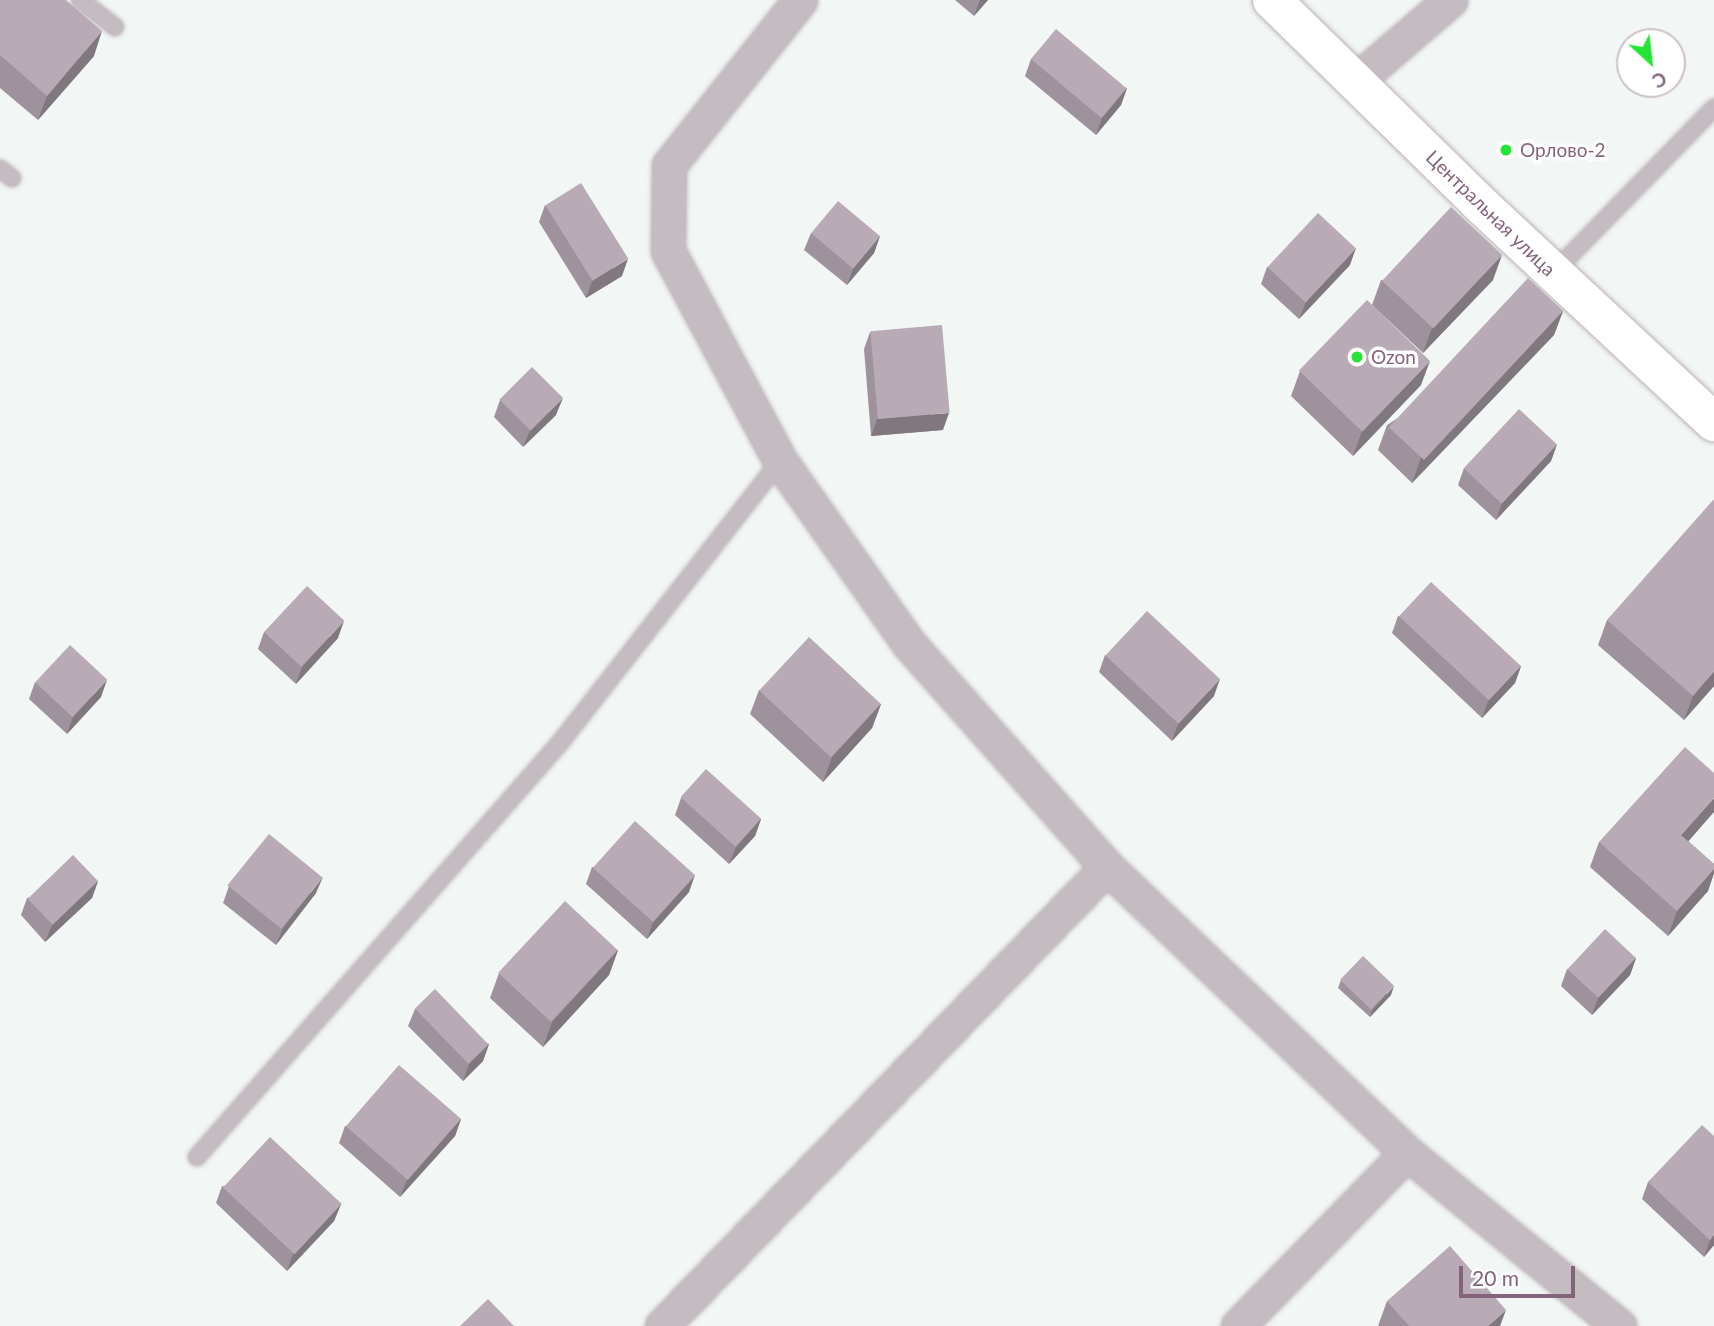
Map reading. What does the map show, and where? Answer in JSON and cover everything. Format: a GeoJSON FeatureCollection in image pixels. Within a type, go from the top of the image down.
{"type":"FeatureCollection","features":[{"type":"Feature","properties":{"kind":"main road","name":"Центральная улица"},"geometry":{"type":"LineString","coordinates":[[1272,0],[1553,273],[1714,422]]}},
{"type":"Feature","properties":{"kind":"street"},"geometry":{"type":"LineString","coordinates":[[800,0],[669,165],[668,251],[779,461],[909,644],[1107,867],[1408,1153],[1619,1326]]}},
{"type":"Feature","properties":{"kind":"street"},"geometry":{"type":"LineString","coordinates":[[1357,80],[1450,0]]}},
{"type":"Feature","properties":{"kind":"street"},"geometry":{"type":"LineString","coordinates":[[662,1326],[1107,867]]}},
{"type":"Feature","properties":{"kind":"street"},"geometry":{"type":"LineString","coordinates":[[1238,1326],[1408,1153]]}},
{"type":"Feature","properties":{"kind":"lane"},"geometry":{"type":"LineString","coordinates":[[80,0],[115,27]]}},
{"type":"Feature","properties":{"kind":"lane"},"geometry":{"type":"LineString","coordinates":[[1553,273],[1714,108]]}},
{"type":"Feature","properties":{"kind":"lane"},"geometry":{"type":"LineString","coordinates":[[197,1157],[559,744],[779,461]]}},
{"type":"Feature","properties":{"kind":"building"},"geometry":{"type":"Polygon","coordinates":[[[0,0],[66,0],[102,31],[47,96],[0,55],[0,0]]]}},
{"type":"Feature","properties":{"kind":"building"},"geometry":{"type":"Polygon","coordinates":[[[1056,29],[1126,88],[1101,118],[1031,59],[1056,29]]]}},
{"type":"Feature","properties":{"kind":"building"},"geometry":{"type":"Polygon","coordinates":[[[581,183],[628,258],[593,281],[545,205],[581,183]]]}},
{"type":"Feature","properties":{"kind":"building"},"geometry":{"type":"Polygon","coordinates":[[[838,201],[880,236],[853,269],[811,233],[838,201]]]}},
{"type":"Feature","properties":{"kind":"building"},"geometry":{"type":"Polygon","coordinates":[[[1451,207],[1502,255],[1433,329],[1382,281],[1451,207]]]}},
{"type":"Feature","properties":{"kind":"building"},"geometry":{"type":"Polygon","coordinates":[[[1318,213],[1356,248],[1306,303],[1268,267],[1318,213]]]}},
{"type":"Feature","properties":{"kind":"building"},"geometry":{"type":"Polygon","coordinates":[[[1528,278],[1563,311],[1424,460],[1389,427],[1528,278]]]}},
{"type":"Feature","properties":{"kind":"building"},"geometry":{"type":"Polygon","coordinates":[[[1367,300],[1430,361],[1362,432],[1299,370],[1367,300]]]}},
{"type":"Feature","properties":{"kind":"building"},"geometry":{"type":"Polygon","coordinates":[[[942,325],[950,413],[878,419],[870,331],[942,325]]]}},
{"type":"Feature","properties":{"kind":"building"},"geometry":{"type":"Polygon","coordinates":[[[532,367],[563,398],[531,431],[499,400],[532,367]]]}},
{"type":"Feature","properties":{"kind":"building"},"geometry":{"type":"Polygon","coordinates":[[[1519,409],[1557,444],[1502,504],[1464,468],[1519,409]]]}},
{"type":"Feature","properties":{"kind":"building"},"geometry":{"type":"Polygon","coordinates":[[[1714,499],[1714,671],[1693,696],[1607,620],[1714,499]]]}},
{"type":"Feature","properties":{"kind":"building"},"geometry":{"type":"Polygon","coordinates":[[[1431,582],[1521,666],[1489,700],[1399,616],[1431,582]]]}},
{"type":"Feature","properties":{"kind":"building"},"geometry":{"type":"Polygon","coordinates":[[[307,586],[344,621],[301,667],[264,632],[307,586]]]}},
{"type":"Feature","properties":{"kind":"building"},"geometry":{"type":"Polygon","coordinates":[[[1147,611],[1220,679],[1179,724],[1105,656],[1147,611]]]}},
{"type":"Feature","properties":{"kind":"building"},"geometry":{"type":"Polygon","coordinates":[[[809,637],[881,704],[831,757],[759,690],[809,637]]]}},
{"type":"Feature","properties":{"kind":"building"},"geometry":{"type":"Polygon","coordinates":[[[70,645],[107,680],[73,717],[35,682],[70,645]]]}},
{"type":"Feature","properties":{"kind":"building"},"geometry":{"type":"Polygon","coordinates":[[[1685,747],[1714,773],[1714,798],[1681,835],[1714,864],[1714,869],[1677,911],[1599,842],[1685,747]]]}},
{"type":"Feature","properties":{"kind":"building"},"geometry":{"type":"Polygon","coordinates":[[[706,769],[761,819],[736,847],[681,797],[706,769]]]}},
{"type":"Feature","properties":{"kind":"building"},"geometry":{"type":"Polygon","coordinates":[[[635,821],[695,875],[653,922],[593,868],[635,821]]]}},
{"type":"Feature","properties":{"kind":"building"},"geometry":{"type":"Polygon","coordinates":[[[269,834],[323,877],[281,929],[227,885],[269,834]]]}},
{"type":"Feature","properties":{"kind":"building"},"geometry":{"type":"Polygon","coordinates":[[[73,855],[98,881],[53,925],[28,899],[73,855]]]}},
{"type":"Feature","properties":{"kind":"building"},"geometry":{"type":"Polygon","coordinates":[[[565,901],[618,950],[551,1022],[498,973],[565,901]]]}},
{"type":"Feature","properties":{"kind":"building"},"geometry":{"type":"Polygon","coordinates":[[[1605,929],[1636,958],[1598,998],[1567,969],[1605,929]]]}},
{"type":"Feature","properties":{"kind":"building"},"geometry":{"type":"Polygon","coordinates":[[[1363,956],[1394,986],[1371,1010],[1340,980],[1363,956]]]}},
{"type":"Feature","properties":{"kind":"building"},"geometry":{"type":"Polygon","coordinates":[[[435,989],[488,1044],[468,1064],[415,1008],[435,989]]]}},
{"type":"Feature","properties":{"kind":"building"},"geometry":{"type":"Polygon","coordinates":[[[399,1065],[461,1119],[408,1180],[346,1126],[399,1065]]]}},
{"type":"Feature","properties":{"kind":"building"},"geometry":{"type":"Polygon","coordinates":[[[1702,1125],[1714,1136],[1714,1235],[1710,1240],[1648,1182],[1702,1125]]]}},
{"type":"Feature","properties":{"kind":"building"},"geometry":{"type":"Polygon","coordinates":[[[270,1137],[342,1204],[295,1254],[223,1187],[270,1137]]]}},
{"type":"Feature","properties":{"kind":"building"},"geometry":{"type":"Polygon","coordinates":[[[1450,1246],[1506,1310],[1488,1326],[1409,1326],[1387,1301],[1450,1246]]]}},
{"type":"Feature","properties":{"kind":"building"},"geometry":{"type":"Polygon","coordinates":[[[488,1299],[514,1326],[460,1326],[488,1299]]]}},
{"type":"Feature","properties":{"kind":"place","name":"Орлово-2"},"geometry":{"type":"Point","coordinates":[1506,150]}},
{"type":"Feature","properties":{"kind":"place","name":"Ozon"},"geometry":{"type":"Point","coordinates":[1357,357]}}]}
